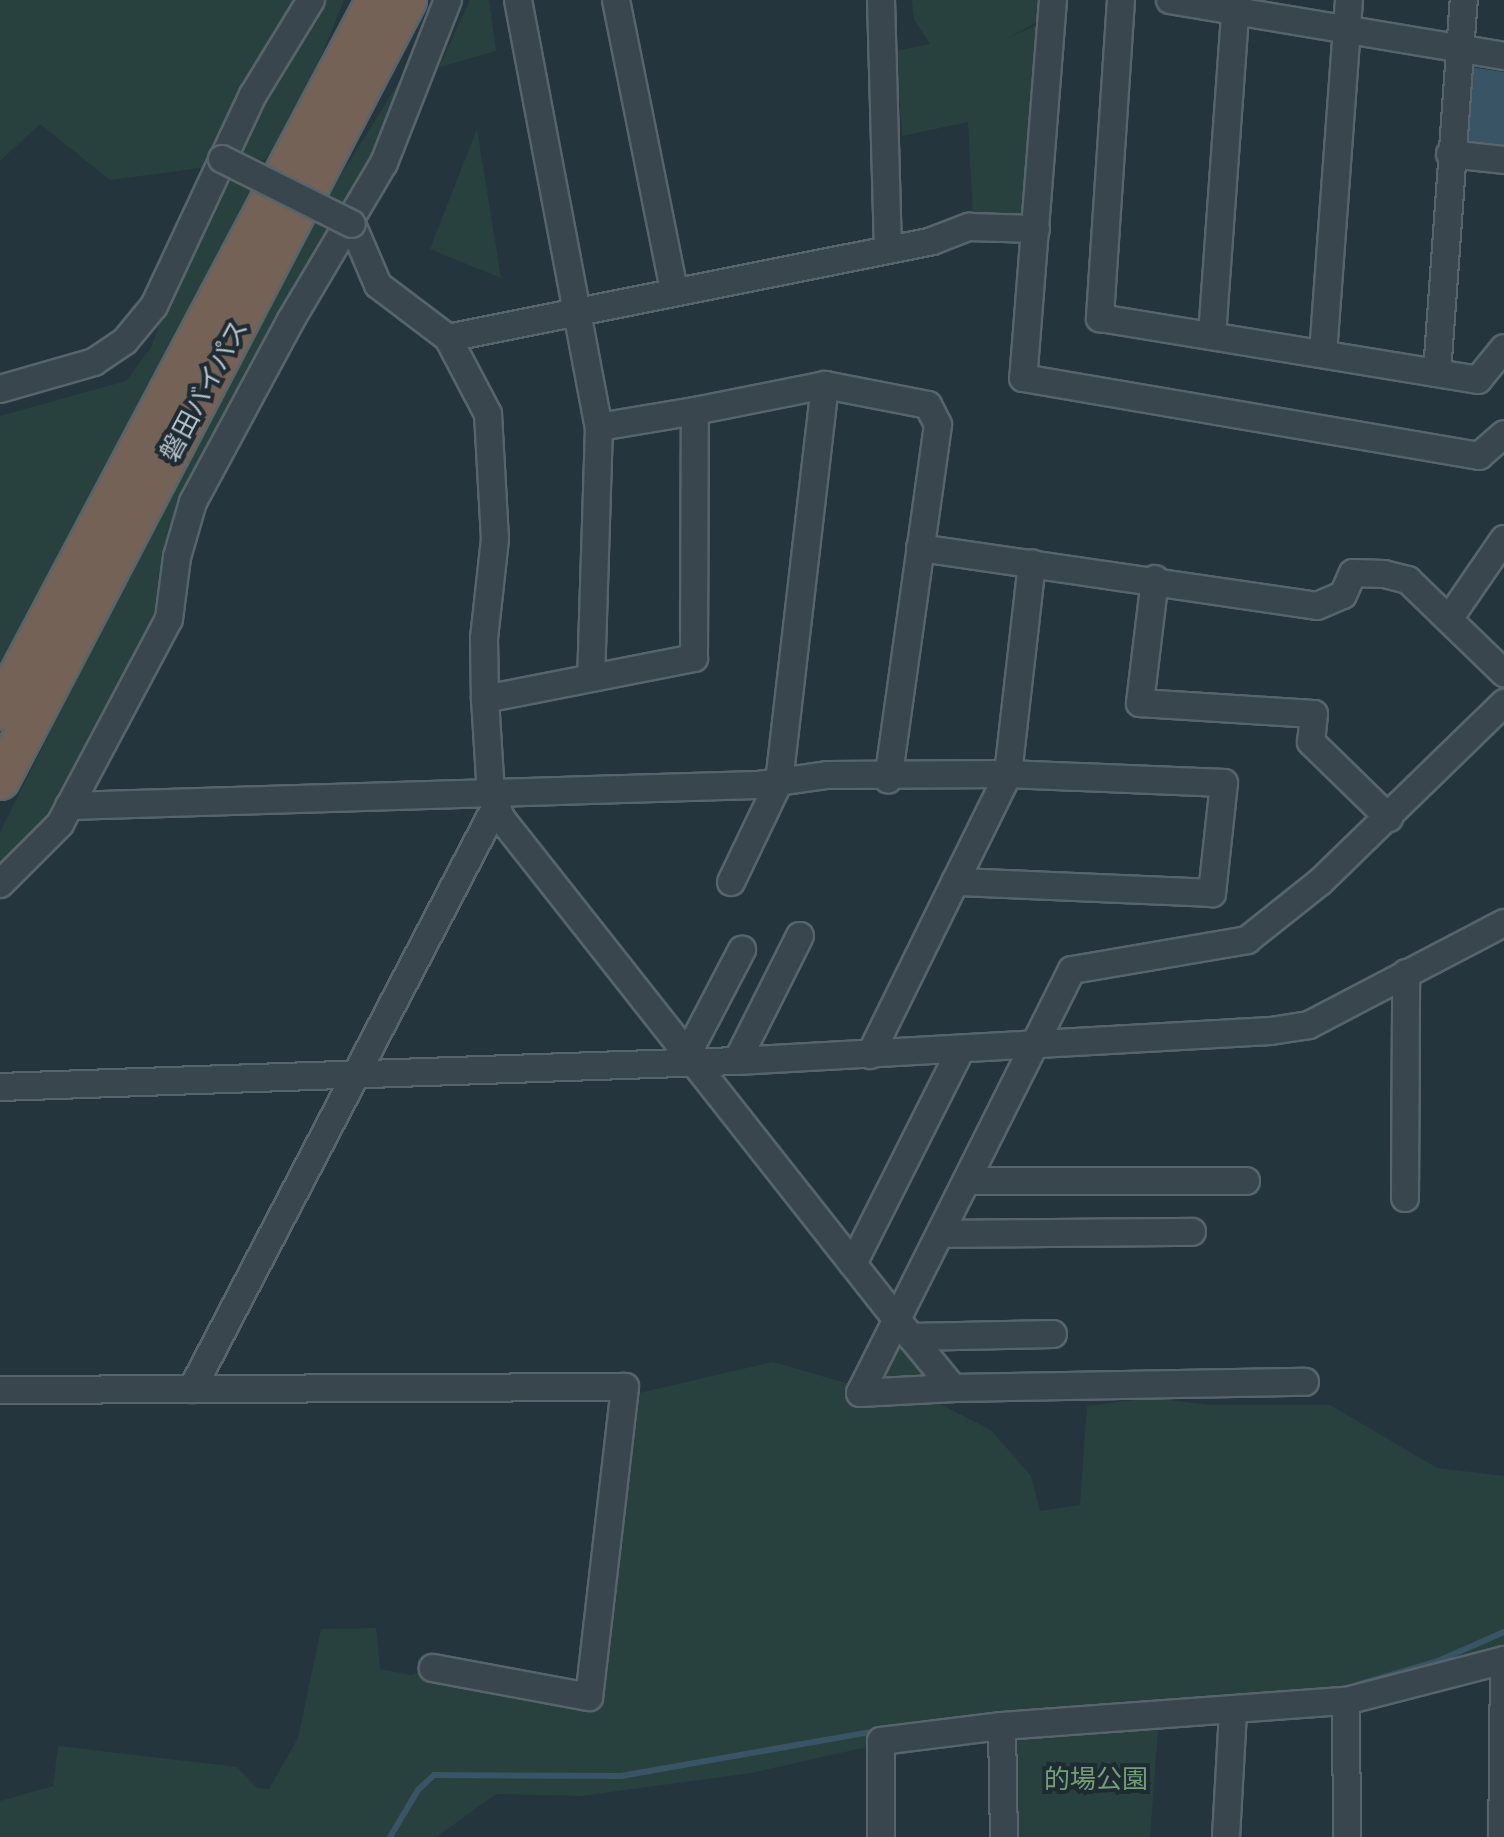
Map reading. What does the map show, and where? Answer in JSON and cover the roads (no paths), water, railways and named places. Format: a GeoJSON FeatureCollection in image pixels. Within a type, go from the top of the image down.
{"type":"FeatureCollection","features":[{"type":"Feature","properties":{"kind":"highway"},"geometry":{"type":"LineString","coordinates":[[339,102],[364,0]]}},
{"type":"Feature","properties":{"kind":"highway","name":"磐田バイパス"},"geometry":{"type":"LineString","coordinates":[[0,780],[339,102],[376,0]]}},
{"type":"Feature","properties":{"kind":"highway","name":"磐田バイパス"},"geometry":{"type":"LineString","coordinates":[[0,710],[339,102],[407,0]]}},
{"type":"Feature","properties":{"kind":"highway"},"geometry":{"type":"LineString","coordinates":[[339,102],[415,0]]}},
{"type":"Feature","properties":{"kind":"street"},"geometry":{"type":"LineString","coordinates":[[0,389],[94,362],[125,341],[154,306],[222,159],[311,0]]}},
{"type":"Feature","properties":{"kind":"street"},"geometry":{"type":"LineString","coordinates":[[0,884],[60,824],[169,619],[177,557],[193,502],[291,320],[352,224],[384,163],[448,0]]}},
{"type":"Feature","properties":{"kind":"street"},"geometry":{"type":"LineString","coordinates":[[518,0],[599,427],[591,678]]}},
{"type":"Feature","properties":{"kind":"street"},"geometry":{"type":"LineString","coordinates":[[616,0],[674,291]]}},
{"type":"Feature","properties":{"kind":"street"},"geometry":{"type":"LineString","coordinates":[[881,0],[888,249]]}},
{"type":"Feature","properties":{"kind":"street"},"geometry":{"type":"LineString","coordinates":[[1053,0],[1023,378],[1479,456],[1503,433]]}},
{"type":"Feature","properties":{"kind":"street"},"geometry":{"type":"LineString","coordinates":[[1121,0],[1100,318],[1478,380],[1504,348]]}},
{"type":"Feature","properties":{"kind":"street"},"geometry":{"type":"LineString","coordinates":[[1170,0],[1236,5],[1504,56]]}},
{"type":"Feature","properties":{"kind":"street"},"geometry":{"type":"LineString","coordinates":[[1323,354],[1349,0]]}},
{"type":"Feature","properties":{"kind":"street"},"geometry":{"type":"LineString","coordinates":[[1437,373],[1450,154],[1464,0]]}},
{"type":"Feature","properties":{"kind":"street"},"geometry":{"type":"LineString","coordinates":[[1212,336],[1236,5]]}},
{"type":"Feature","properties":{"kind":"street"},"geometry":{"type":"LineString","coordinates":[[1450,154],[1504,160]]}},
{"type":"Feature","properties":{"kind":"street"},"geometry":{"type":"LineString","coordinates":[[192,1389],[356,1075],[493,800],[484,638],[495,539],[488,414],[448,338],[378,285],[352,224],[222,159]]}},
{"type":"Feature","properties":{"kind":"street"},"geometry":{"type":"LineString","coordinates":[[448,338],[932,241],[969,227],[1036,229]]}},
{"type":"Feature","properties":{"kind":"street"},"geometry":{"type":"LineString","coordinates":[[599,427],[825,385],[928,405],[938,425],[888,779]]}},
{"type":"Feature","properties":{"kind":"street"},"geometry":{"type":"LineString","coordinates":[[731,882],[779,782],[825,385]]}},
{"type":"Feature","properties":{"kind":"street"},"geometry":{"type":"LineString","coordinates":[[485,699],[694,658],[695,411]]}},
{"type":"Feature","properties":{"kind":"street"},"geometry":{"type":"LineString","coordinates":[[1449,619],[1504,539]]}},
{"type":"Feature","properties":{"kind":"street"},"geometry":{"type":"LineString","coordinates":[[920,548],[1155,579],[1317,606],[1343,595],[1353,573],[1384,574],[1408,580],[1504,673]]}},
{"type":"Feature","properties":{"kind":"street"},"geometry":{"type":"LineString","coordinates":[[870,1055],[1008,774],[1032,563]]}},
{"type":"Feature","properties":{"kind":"street"},"geometry":{"type":"LineString","coordinates":[[1155,579],[1140,703],[1314,714],[1311,742],[1389,818]]}},
{"type":"Feature","properties":{"kind":"street"},"geometry":{"type":"LineString","coordinates":[[1305,1382],[953,1388],[860,1393],[904,1329],[941,1234],[1072,970],[1247,940],[1389,818],[1504,703]]}},
{"type":"Feature","properties":{"kind":"street"},"geometry":{"type":"LineString","coordinates":[[69,806],[493,800],[779,782],[827,775],[888,779],[1008,774],[1224,783],[1212,893],[955,882]]}},
{"type":"Feature","properties":{"kind":"street"},"geometry":{"type":"LineString","coordinates":[[493,800],[690,1059],[953,1388]]}},
{"type":"Feature","properties":{"kind":"street"},"geometry":{"type":"LineString","coordinates":[[0,1087],[960,1051],[1309,1025],[1504,923]]}},
{"type":"Feature","properties":{"kind":"street"},"geometry":{"type":"LineString","coordinates":[[737,1061],[800,936]]}},
{"type":"Feature","properties":{"kind":"street"},"geometry":{"type":"LineString","coordinates":[[690,1059],[742,950]]}},
{"type":"Feature","properties":{"kind":"street"},"geometry":{"type":"LineString","coordinates":[[1405,1198],[1406,973]]}},
{"type":"Feature","properties":{"kind":"street"},"geometry":{"type":"LineString","coordinates":[[853,1264],[960,1051]]}},
{"type":"Feature","properties":{"kind":"street"},"geometry":{"type":"LineString","coordinates":[[967,1181],[1246,1181]]}},
{"type":"Feature","properties":{"kind":"street"},"geometry":{"type":"LineString","coordinates":[[941,1234],[1192,1232]]}},
{"type":"Feature","properties":{"kind":"street"},"geometry":{"type":"LineString","coordinates":[[904,1329],[1053,1334]]}},
{"type":"Feature","properties":{"kind":"street"},"geometry":{"type":"LineString","coordinates":[[0,1390],[625,1387],[589,1697],[433,1668]]}},
{"type":"Feature","properties":{"kind":"street"},"geometry":{"type":"LineString","coordinates":[[881,1837],[881,1741],[1002,1726],[1346,1701],[1504,1660],[1502,1837]]}},
{"type":"Feature","properties":{"kind":"street"},"geometry":{"type":"LineString","coordinates":[[1346,1701],[1347,1837]]}},
{"type":"Feature","properties":{"kind":"street"},"geometry":{"type":"LineString","coordinates":[[1226,1837],[1233,1710]]}},
{"type":"Feature","properties":{"kind":"street"},"geometry":{"type":"LineString","coordinates":[[1002,1726],[1004,1837]]}},
{"type":"Feature","properties":{"kind":"water"},"geometry":{"type":"Polygon","coordinates":[[[1471,67],[1504,72],[1504,153],[1469,149],[1461,138],[1471,67]]]}},
{"type":"Feature","properties":{"kind":"waterway"},"geometry":{"type":"LineString","coordinates":[[1357,1685],[1438,1661],[1504,1632]]}},
{"type":"Feature","properties":{"kind":"waterway"},"geometry":{"type":"LineString","coordinates":[[390,1837],[418,1790],[434,1775],[621,1776],[877,1731]]}},
{"type":"Feature","properties":{"kind":"park label","name":"的場公園"},"geometry":{"type":"Point","coordinates":[1096,1778]}}]}
